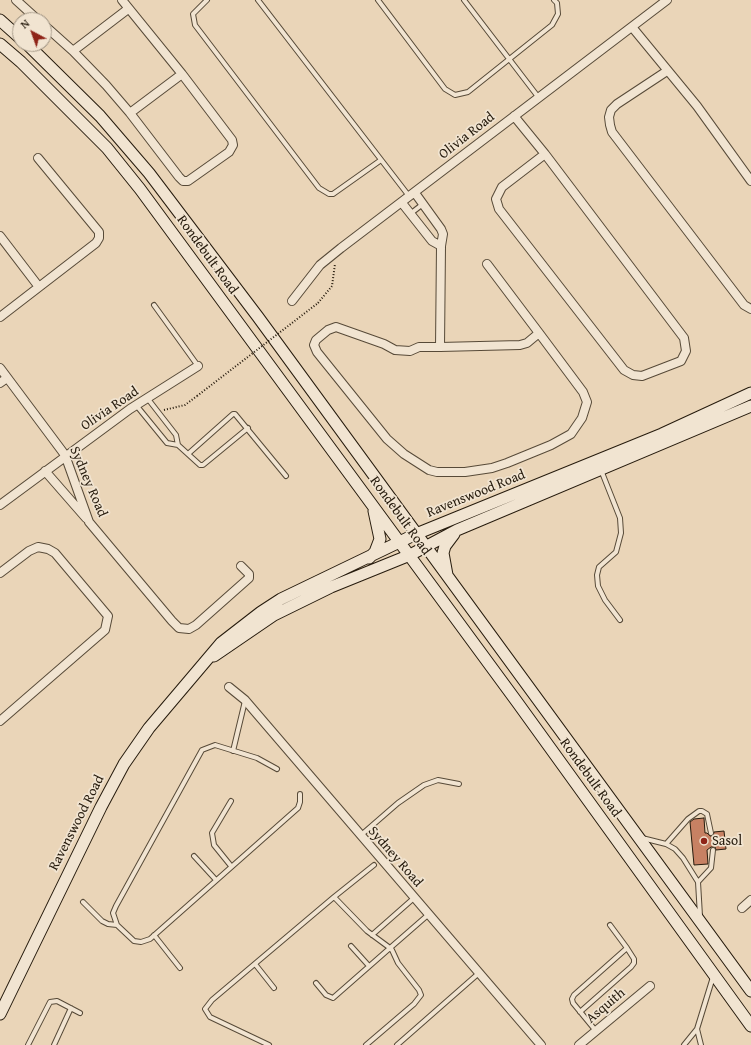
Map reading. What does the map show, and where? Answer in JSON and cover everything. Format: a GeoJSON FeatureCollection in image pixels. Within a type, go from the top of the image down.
{"type":"FeatureCollection","features":[{"type":"Feature","properties":{"kind":"main road"},"geometry":{"type":"LineString","coordinates":[[0,20],[12,31]]}},
{"type":"Feature","properties":{"kind":"main road","name":"Rondebult Road"},"geometry":{"type":"LineString","coordinates":[[0,44],[21,62],[106,148],[140,190],[401,542],[751,1026]]}},
{"type":"Feature","properties":{"kind":"main road","name":"Rondebult Road"},"geometry":{"type":"LineString","coordinates":[[35,52],[100,116],[149,174],[258,317],[751,992]]}},
{"type":"Feature","properties":{"kind":"main road","name":"Ravenswood Road"},"geometry":{"type":"LineString","coordinates":[[206,660],[226,649],[274,615],[297,603],[338,584],[410,555],[458,530],[600,465],[662,434],[751,393]]}},
{"type":"Feature","properties":{"kind":"main road","name":"Ravenswood Road"},"geometry":{"type":"LineString","coordinates":[[0,1014],[101,807],[124,764],[148,728],[221,643],[261,612],[281,599],[369,558],[416,534],[600,465],[751,406]]}},
{"type":"Feature","properties":{"kind":"main road"},"geometry":{"type":"LineString","coordinates":[[369,558],[375,552],[380,539],[372,504]]}},
{"type":"Feature","properties":{"kind":"main road"},"geometry":{"type":"LineString","coordinates":[[447,577],[443,553],[445,546],[458,530]]}},
{"type":"Feature","properties":{"kind":"street"},"geometry":{"type":"LineString","coordinates":[[16,0],[29,12]]}},
{"type":"Feature","properties":{"kind":"street"},"geometry":{"type":"LineString","coordinates":[[52,32],[73,51],[130,113],[183,180],[188,181],[229,152],[233,145],[232,140],[182,74],[122,0]]}},
{"type":"Feature","properties":{"kind":"street","name":"Olivia Road"},"geometry":{"type":"LineString","coordinates":[[292,301],[320,264],[667,0]]}},
{"type":"Feature","properties":{"kind":"street"},"geometry":{"type":"LineString","coordinates":[[73,51],[128,9]]}},
{"type":"Feature","properties":{"kind":"street"},"geometry":{"type":"LineString","coordinates":[[632,27],[697,106],[751,181]]}},
{"type":"Feature","properties":{"kind":"street"},"geometry":{"type":"LineString","coordinates":[[667,71],[617,104],[611,110],[609,117],[612,132],[744,305],[751,309]]}},
{"type":"Feature","properties":{"kind":"street"},"geometry":{"type":"LineString","coordinates":[[130,113],[182,74]]}},
{"type":"Feature","properties":{"kind":"street"},"geometry":{"type":"LineString","coordinates":[[514,116],[545,154],[684,338],[686,351],[681,361],[642,376],[633,376],[624,370],[499,209],[496,199],[502,187],[545,154]]}},
{"type":"Feature","properties":{"kind":"street"},"geometry":{"type":"LineString","coordinates":[[0,317],[96,243],[99,238],[99,232],[38,158]]}},
{"type":"Feature","properties":{"kind":"street"},"geometry":{"type":"LineString","coordinates":[[412,195],[423,204],[443,234],[441,246],[440,347]]}},
{"type":"Feature","properties":{"kind":"street"},"geometry":{"type":"LineString","coordinates":[[402,203],[432,241],[441,246]]}},
{"type":"Feature","properties":{"kind":"street"},"geometry":{"type":"LineString","coordinates":[[0,236],[39,287]]}},
{"type":"Feature","properties":{"kind":"street"},"geometry":{"type":"LineString","coordinates":[[487,264],[539,333],[583,392],[587,402],[586,408],[582,418],[571,434],[535,452],[492,468],[437,472],[428,470],[404,454],[387,439],[362,410],[317,352],[314,345],[316,340],[328,330],[336,327],[384,344],[394,350],[410,351],[419,347],[520,345],[527,343],[539,333]]}},
{"type":"Feature","properties":{"kind":"street","name":"Olivia Road"},"geometry":{"type":"LineString","coordinates":[[0,505],[65,455],[136,405],[148,399],[198,366]]}},
{"type":"Feature","properties":{"kind":"street","name":"Sydney Road"},"geometry":{"type":"LineString","coordinates":[[0,368],[65,455],[89,522],[172,621],[183,629],[196,625],[249,578],[250,574],[241,566]]}},
{"type":"Feature","properties":{"kind":"street"},"geometry":{"type":"LineString","coordinates":[[0,383],[7,378]]}},
{"type":"Feature","properties":{"kind":"street"},"geometry":{"type":"LineString","coordinates":[[45,471],[89,522]]}},
{"type":"Feature","properties":{"kind":"street"},"geometry":{"type":"LineString","coordinates":[[0,573],[29,551],[38,547],[48,549],[55,553],[108,616],[105,630],[0,721]]}},
{"type":"Feature","properties":{"kind":"street","name":"Sydney Road"},"geometry":{"type":"LineString","coordinates":[[230,687],[245,700],[360,836],[541,1045]]}},
{"type":"Feature","properties":{"kind":"street"},"geometry":{"type":"LineString","coordinates":[[742,908],[751,900]]}},
{"type":"Feature","properties":{"kind":"street","name":"Asquith"},"geometry":{"type":"LineString","coordinates":[[579,1045],[650,986]]}},
{"type":"Feature","properties":{"kind":"lane"},"geometry":{"type":"LineString","coordinates":[[207,0],[194,14],[195,25],[319,188],[329,194],[333,194],[381,160]]}},
{"type":"Feature","properties":{"kind":"lane"},"geometry":{"type":"LineString","coordinates":[[258,0],[381,160],[412,195]]}},
{"type":"Feature","properties":{"kind":"lane"},"geometry":{"type":"LineString","coordinates":[[378,0],[445,89],[456,95],[468,92],[508,58],[552,25],[558,14],[557,3],[554,0]]}},
{"type":"Feature","properties":{"kind":"lane"},"geometry":{"type":"LineString","coordinates":[[464,0],[539,98]]}},
{"type":"Feature","properties":{"kind":"lane"},"geometry":{"type":"LineString","coordinates":[[410,214],[423,204]]}},
{"type":"Feature","properties":{"kind":"lane"},"geometry":{"type":"LineString","coordinates":[[154,305],[198,366]]}},
{"type":"Feature","properties":{"kind":"lane"},"geometry":{"type":"LineString","coordinates":[[148,399],[176,435],[178,445]]}},
{"type":"Feature","properties":{"kind":"lane"},"geometry":{"type":"LineString","coordinates":[[136,405],[167,443],[178,445],[200,465],[206,464],[248,428]]}},
{"type":"Feature","properties":{"kind":"lane"},"geometry":{"type":"LineString","coordinates":[[188,454],[233,414],[238,415],[286,476]]}},
{"type":"Feature","properties":{"kind":"lane"},"geometry":{"type":"LineString","coordinates":[[600,465],[620,518],[621,534],[616,552],[599,567],[597,575],[598,586],[605,600],[620,620]]}},
{"type":"Feature","properties":{"kind":"lane"},"geometry":{"type":"LineString","coordinates":[[233,751],[245,700]]}},
{"type":"Feature","properties":{"kind":"lane"},"geometry":{"type":"LineString","coordinates":[[277,769],[257,758],[215,745],[202,750],[116,906],[113,913],[117,925],[134,942],[145,941],[154,935],[298,808],[300,794]]}},
{"type":"Feature","properties":{"kind":"lane"},"geometry":{"type":"LineString","coordinates":[[360,836],[398,803],[424,785],[438,780],[459,784]]}},
{"type":"Feature","properties":{"kind":"lane"},"geometry":{"type":"LineString","coordinates":[[231,866],[214,844],[212,833],[232,801]]}},
{"type":"Feature","properties":{"kind":"lane"},"geometry":{"type":"LineString","coordinates":[[666,844],[688,819],[698,811],[708,814],[711,832]]}},
{"type":"Feature","properties":{"kind":"lane"},"geometry":{"type":"LineString","coordinates":[[638,837],[666,844],[679,853],[698,882],[700,922]]}},
{"type":"Feature","properties":{"kind":"lane"},"geometry":{"type":"LineString","coordinates":[[698,882],[710,868],[713,850]]}},
{"type":"Feature","properties":{"kind":"lane"},"geometry":{"type":"LineString","coordinates":[[194,856],[216,880]]}},
{"type":"Feature","properties":{"kind":"lane"},"geometry":{"type":"LineString","coordinates":[[269,1045],[210,1017],[205,1009],[212,1000],[374,865]]}},
{"type":"Feature","properties":{"kind":"lane"},"geometry":{"type":"LineString","coordinates":[[334,897],[372,935],[390,948],[398,963],[419,990],[421,995],[414,1004],[366,1045]]}},
{"type":"Feature","properties":{"kind":"lane"},"geometry":{"type":"LineString","coordinates":[[372,935],[414,898]]}},
{"type":"Feature","properties":{"kind":"lane"},"geometry":{"type":"LineString","coordinates":[[83,902],[102,922],[117,925]]}},
{"type":"Feature","properties":{"kind":"lane"},"geometry":{"type":"LineString","coordinates":[[316,983],[326,995],[333,998],[429,914]]}},
{"type":"Feature","properties":{"kind":"lane"},"geometry":{"type":"LineString","coordinates":[[580,1012],[634,963],[634,959],[610,925]]}},
{"type":"Feature","properties":{"kind":"lane"},"geometry":{"type":"LineString","coordinates":[[154,935],[180,968]]}},
{"type":"Feature","properties":{"kind":"lane"},"geometry":{"type":"LineString","coordinates":[[351,946],[369,966]]}},
{"type":"Feature","properties":{"kind":"lane"},"geometry":{"type":"LineString","coordinates":[[596,1031],[573,1003],[572,999],[574,995],[627,948]]}},
{"type":"Feature","properties":{"kind":"lane"},"geometry":{"type":"LineString","coordinates":[[255,964],[274,988]]}},
{"type":"Feature","properties":{"kind":"lane"},"geometry":{"type":"LineString","coordinates":[[397,1045],[479,973]]}},
{"type":"Feature","properties":{"kind":"lane"},"geometry":{"type":"LineString","coordinates":[[684,1045],[697,1029],[713,975]]}},
{"type":"Feature","properties":{"kind":"lane"},"geometry":{"type":"LineString","coordinates":[[28,1045],[50,1002],[57,1000],[80,1013]]}},
{"type":"Feature","properties":{"kind":"lane"},"geometry":{"type":"LineString","coordinates":[[54,1045],[71,1008]]}},
{"type":"Feature","properties":{"kind":"lane"},"geometry":{"type":"LineString","coordinates":[[697,1029],[701,1045]]}},
{"type":"Feature","properties":{"kind":"path"},"geometry":{"type":"LineString","coordinates":[[157,410],[185,405],[318,303],[332,286],[336,261],[341,248]]}},
{"type":"Feature","properties":{"kind":"building"},"geometry":{"type":"Polygon","coordinates":[[[704,818],[705,833],[713,836],[714,832],[724,831],[726,849],[716,850],[715,847],[711,847],[707,850],[708,864],[694,865],[690,822],[694,819],[704,818]]]}},
{"type":"Feature","properties":{"kind":"place","name":"Sasol"},"geometry":{"type":"Point","coordinates":[704,841]}}]}
